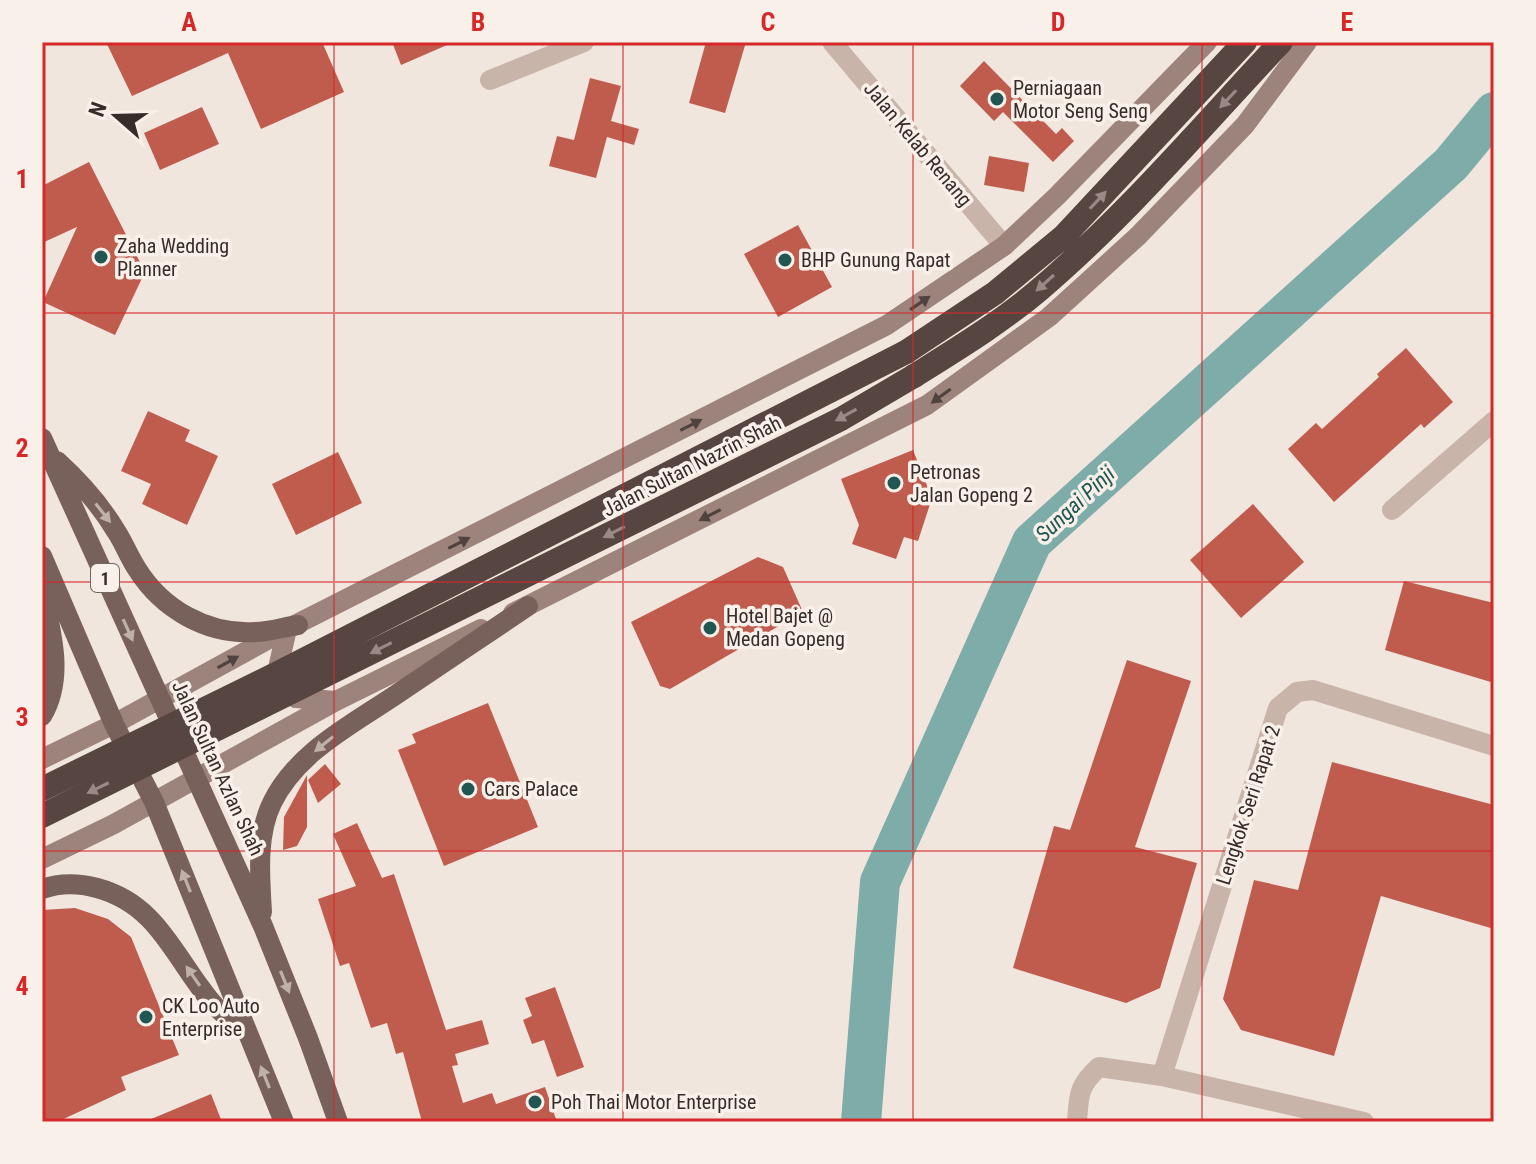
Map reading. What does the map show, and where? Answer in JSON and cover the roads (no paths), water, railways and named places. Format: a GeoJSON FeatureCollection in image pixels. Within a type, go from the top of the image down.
{"type":"FeatureCollection","features":[{"type":"Feature","properties":{"kind":"highway","name":"Jalan Sultan Nazrin Shah"},"geometry":{"type":"LineString","coordinates":[[42,789],[278,673],[906,352],[995,293],[1064,236],[1245,42]]}},
{"type":"Feature","properties":{"kind":"highway","name":"Jalan Sultan Nazrin Shah"},"geometry":{"type":"LineString","coordinates":[[42,816],[828,425],[983,333],[1039,290],[1120,211],[1281,42]]}},
{"type":"Feature","properties":{"kind":"main road"},"geometry":{"type":"LineString","coordinates":[[46,447],[80,483],[116,530],[138,571],[162,599],[189,619],[220,629],[255,633],[292,627]]}},
{"type":"Feature","properties":{"kind":"main road","name":"Jalan Sultan Azlan Shah"},"geometry":{"type":"LineString","coordinates":[[46,447],[263,926],[338,1122]]}},
{"type":"Feature","properties":{"kind":"main road"},"geometry":{"type":"LineString","coordinates":[[42,556],[114,724],[154,802],[284,1122]]}},
{"type":"Feature","properties":{"kind":"main road"},"geometry":{"type":"LineString","coordinates":[[42,589],[56,668],[50,702],[42,716]]}},
{"type":"Feature","properties":{"kind":"main road"},"geometry":{"type":"LineString","coordinates":[[263,926],[260,874],[262,837],[271,804],[290,775],[335,735],[528,606]]}},
{"type":"Feature","properties":{"kind":"main road"},"geometry":{"type":"LineString","coordinates":[[42,889],[54,885],[86,885],[115,892],[143,909],[209,999],[227,1018],[246,1031]]}},
{"type":"Feature","properties":{"kind":"street"},"geometry":{"type":"LineString","coordinates":[[490,80],[584,42]]}},
{"type":"Feature","properties":{"kind":"street","name":"Jalan Kelab Renang"},"geometry":{"type":"LineString","coordinates":[[832,42],[1004,246]]}},
{"type":"Feature","properties":{"kind":"street"},"geometry":{"type":"LineString","coordinates":[[42,759],[160,700],[292,627],[887,325],[1004,246],[1207,42]]}},
{"type":"Feature","properties":{"kind":"street"},"geometry":{"type":"LineString","coordinates":[[42,859],[154,802],[336,701],[927,405],[1049,317],[1138,236],[1245,125],[1307,42]]}},
{"type":"Feature","properties":{"kind":"street"},"geometry":{"type":"LineString","coordinates":[[1392,510],[1494,421]]}},
{"type":"Feature","properties":{"kind":"street"},"geometry":{"type":"LineString","coordinates":[[292,627],[278,668],[296,698],[336,701]]}},
{"type":"Feature","properties":{"kind":"street","name":"Lengkok Seri Rapat 2"},"geometry":{"type":"LineString","coordinates":[[1162,1076],[1278,708],[1297,692],[1313,690],[1494,746]]}},
{"type":"Feature","properties":{"kind":"street"},"geometry":{"type":"LineString","coordinates":[[1077,1122],[1079,1091],[1085,1079],[1099,1067],[1162,1076],[1301,1115],[1364,1122]]}},
{"type":"Feature","properties":{"kind":"waterway","name":"Sungai Pinji"},"geometry":{"type":"LineString","coordinates":[[861,1122],[880,882],[1032,542],[1451,164],[1494,112]]}},
{"type":"Feature","properties":{"kind":"place","name":"Perniagaan Motor Seng Seng"},"geometry":{"type":"Point","coordinates":[997,99]}},
{"type":"Feature","properties":{"kind":"place","name":"Zaha Wedding Planner"},"geometry":{"type":"Point","coordinates":[101,257]}},
{"type":"Feature","properties":{"kind":"place","name":"BHP Gunung Rapat"},"geometry":{"type":"Point","coordinates":[785,260]}},
{"type":"Feature","properties":{"kind":"place","name":"Petronas Jalan Gopeng 2"},"geometry":{"type":"Point","coordinates":[894,483]}},
{"type":"Feature","properties":{"kind":"place","name":"Hotel Bajet @ Medan Gopeng"},"geometry":{"type":"Point","coordinates":[710,628]}},
{"type":"Feature","properties":{"kind":"place","name":"Cars Palace"},"geometry":{"type":"Point","coordinates":[468,789]}},
{"type":"Feature","properties":{"kind":"place","name":"CK Loo Auto Enterprise"},"geometry":{"type":"Point","coordinates":[146,1017]}},
{"type":"Feature","properties":{"kind":"place","name":"Poh Thai Motor Enterprise"},"geometry":{"type":"Point","coordinates":[535,1102]}}]}
